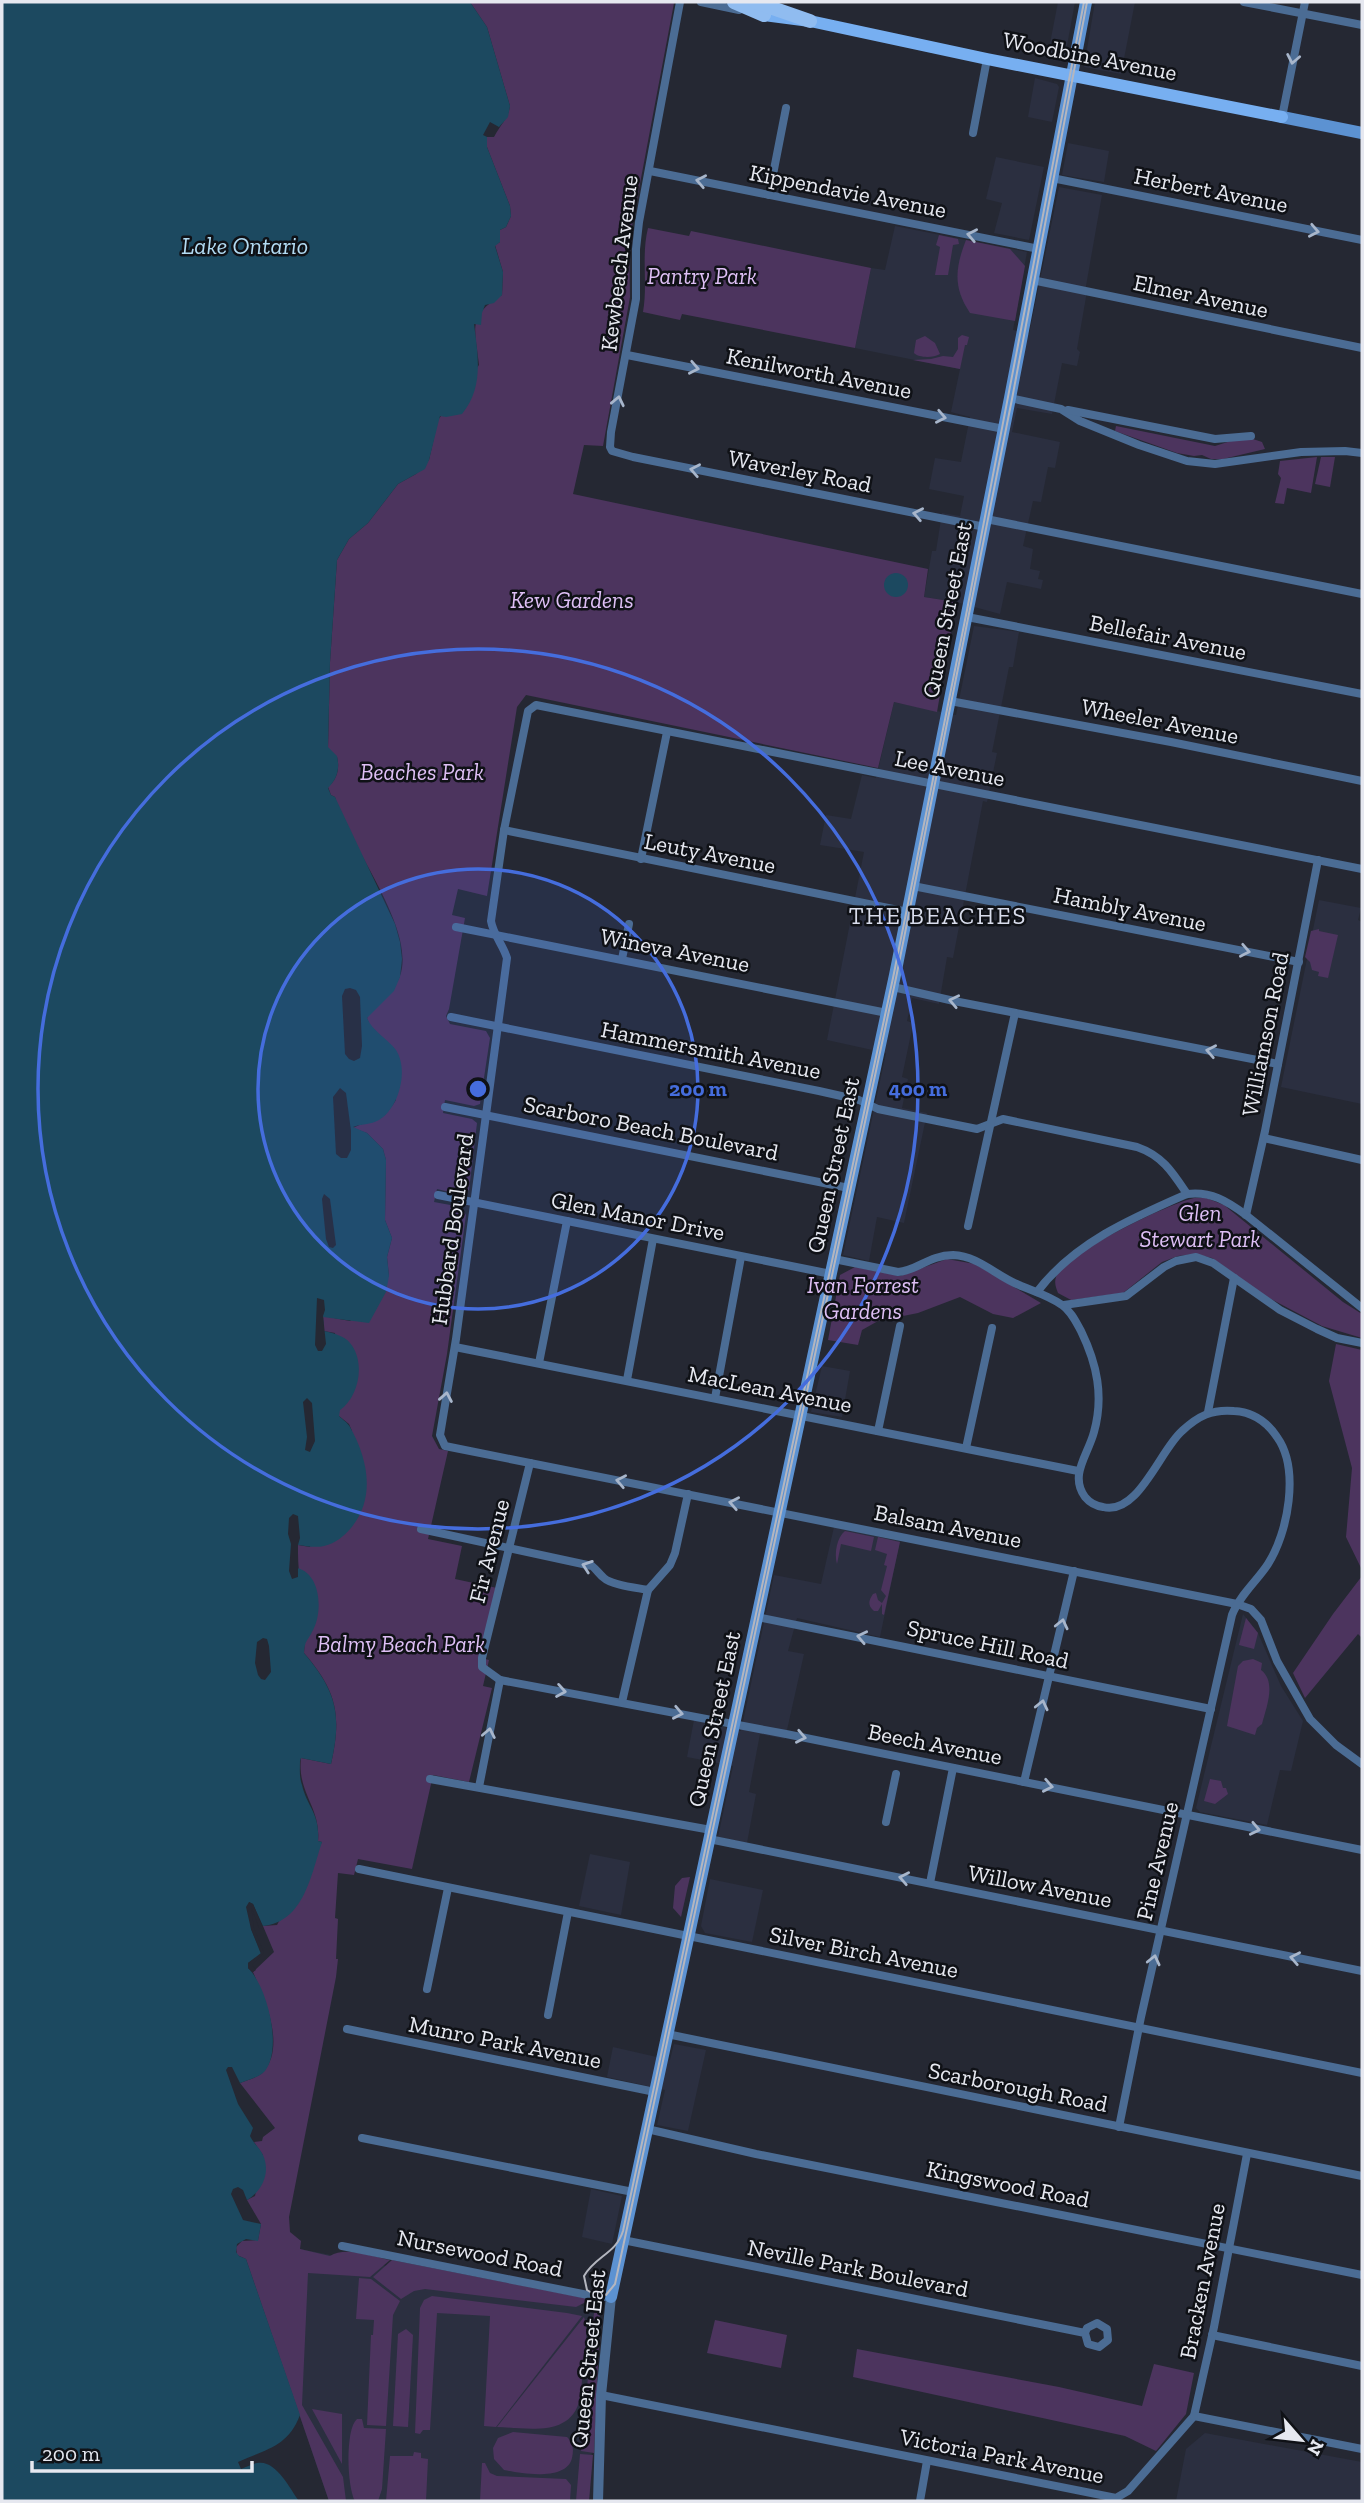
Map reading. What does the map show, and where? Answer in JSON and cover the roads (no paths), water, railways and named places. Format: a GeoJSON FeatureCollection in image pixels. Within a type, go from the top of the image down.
{"type":"FeatureCollection","features":[{"type":"Feature","properties":{"kind":"highway"},"geometry":{"type":"LineString","coordinates":[[734,2],[764,15]]}},
{"type":"Feature","properties":{"kind":"highway","name":"Woodbine Avenue"},"geometry":{"type":"LineString","coordinates":[[755,2],[810,21]]}},
{"type":"Feature","properties":{"kind":"main road","name":"Queen Street East"},"geometry":{"type":"LineString","coordinates":[[611,2297],[908,912],[1086,2]]}},
{"type":"Feature","properties":{"kind":"main road","name":"Woodbine Avenue"},"geometry":{"type":"LineString","coordinates":[[764,15],[810,21],[1362,133]]}},
{"type":"Feature","properties":{"kind":"street","name":"Kewbeach Avenue"},"geometry":{"type":"LineString","coordinates":[[610,447],[637,285],[637,235],[680,2]]}},
{"type":"Feature","properties":{"kind":"street","name":"Woodbine Avenue"},"geometry":{"type":"LineString","coordinates":[[701,2],[764,15]]}},
{"type":"Feature","properties":{"kind":"street"},"geometry":{"type":"LineString","coordinates":[[1244,2],[1362,25]]}},
{"type":"Feature","properties":{"kind":"street"},"geometry":{"type":"LineString","coordinates":[[1282,117],[1305,2]]}},
{"type":"Feature","properties":{"kind":"street"},"geometry":{"type":"LineString","coordinates":[[973,132],[987,59]]}},
{"type":"Feature","properties":{"kind":"street"},"geometry":{"type":"LineString","coordinates":[[769,195],[786,108]]}},
{"type":"Feature","properties":{"kind":"street","name":"Kippendavie Avenue"},"geometry":{"type":"LineString","coordinates":[[650,171],[1039,249]]}},
{"type":"Feature","properties":{"kind":"street","name":"Herbert Avenue"},"geometry":{"type":"LineString","coordinates":[[1052,178],[1362,240]]}},
{"type":"Feature","properties":{"kind":"street","name":"Elmer Avenue"},"geometry":{"type":"LineString","coordinates":[[1032,280],[1362,348]]}},
{"type":"Feature","properties":{"kind":"street","name":"Kenilworth Avenue"},"geometry":{"type":"LineString","coordinates":[[627,355],[1004,429]]}},
{"type":"Feature","properties":{"kind":"street"},"geometry":{"type":"LineString","coordinates":[[1010,398],[1215,439],[1251,436]]}},
{"type":"Feature","properties":{"kind":"street"},"geometry":{"type":"LineString","coordinates":[[1061,409],[1080,421],[1139,446],[1187,461],[1215,464],[1300,453],[1362,453]]}},
{"type":"Feature","properties":{"kind":"street","name":"Waverley Road"},"geometry":{"type":"LineString","coordinates":[[610,447],[614,453],[633,457],[1362,594]]}},
{"type":"Feature","properties":{"kind":"street","name":"Bellefair Avenue"},"geometry":{"type":"LineString","coordinates":[[967,617],[1362,694]]}},
{"type":"Feature","properties":{"kind":"street","name":"Wheeler Avenue"},"geometry":{"type":"LineString","coordinates":[[950,701],[1362,781]]}},
{"type":"Feature","properties":{"kind":"street","name":"Lee Avenue"},"geometry":{"type":"LineString","coordinates":[[530,708],[536,705],[1362,869]]}},
{"type":"Feature","properties":{"kind":"street","name":"Hubbard Boulevard"},"geometry":{"type":"LineString","coordinates":[[445,1446],[440,1435],[455,1347],[507,958],[491,921],[504,830],[530,708]]}},
{"type":"Feature","properties":{"kind":"street"},"geometry":{"type":"LineString","coordinates":[[641,859],[667,732]]}},
{"type":"Feature","properties":{"kind":"street","name":"Leuty Avenue"},"geometry":{"type":"LineString","coordinates":[[504,830],[908,912]]}},
{"type":"Feature","properties":{"kind":"street","name":"Williamson Road"},"geometry":{"type":"LineString","coordinates":[[1247,1215],[1318,860]]}},
{"type":"Feature","properties":{"kind":"street","name":"Hambly Avenue"},"geometry":{"type":"LineString","coordinates":[[913,886],[1299,962]]}},
{"type":"Feature","properties":{"kind":"street"},"geometry":{"type":"LineString","coordinates":[[622,959],[629,924]]}},
{"type":"Feature","properties":{"kind":"street","name":"Wineva Avenue"},"geometry":{"type":"LineString","coordinates":[[456,927],[887,1013]]}},
{"type":"Feature","properties":{"kind":"street"},"geometry":{"type":"LineString","coordinates":[[892,987],[1278,1065]]}},
{"type":"Feature","properties":{"kind":"street"},"geometry":{"type":"LineString","coordinates":[[968,1226],[1015,1013]]}},
{"type":"Feature","properties":{"kind":"street","name":"Hammersmith Avenue"},"geometry":{"type":"LineString","coordinates":[[451,1017],[819,1091],[878,1109],[977,1129],[1003,1119],[1145,1150],[1165,1163],[1187,1194]]}},
{"type":"Feature","properties":{"kind":"street","name":"Scarboro Beach Boulevard"},"geometry":{"type":"LineString","coordinates":[[445,1107],[849,1188]]}},
{"type":"Feature","properties":{"kind":"street"},"geometry":{"type":"LineString","coordinates":[[1264,1138],[1362,1160]]}},
{"type":"Feature","properties":{"kind":"street"},"geometry":{"type":"LineString","coordinates":[[1037,1292],[1051,1274],[1097,1239],[1141,1214],[1187,1194],[1212,1195],[1227,1201],[1247,1215],[1362,1308]]}},
{"type":"Feature","properties":{"kind":"street","name":"Glen Manor Drive"},"geometry":{"type":"LineString","coordinates":[[438,1195],[831,1274]]}},
{"type":"Feature","properties":{"kind":"street"},"geometry":{"type":"LineString","coordinates":[[539,1363],[567,1222]]}},
{"type":"Feature","properties":{"kind":"street"},"geometry":{"type":"LineString","coordinates":[[627,1380],[653,1239]]}},
{"type":"Feature","properties":{"kind":"street"},"geometry":{"type":"LineString","coordinates":[[834,1259],[904,1272],[933,1258],[951,1255],[968,1257],[1007,1280],[1064,1306],[1075,1319],[1092,1354],[1098,1381],[1099,1398],[1094,1431],[1078,1471],[1082,1491],[1093,1504],[1108,1508],[1122,1505],[1149,1476],[1171,1441],[1208,1412],[1238,1411],[1264,1423],[1280,1441],[1289,1472],[1288,1506],[1273,1556],[1237,1604]]}},
{"type":"Feature","properties":{"kind":"street"},"geometry":{"type":"LineString","coordinates":[[715,1398],[741,1257]]}},
{"type":"Feature","properties":{"kind":"street"},"geometry":{"type":"LineString","coordinates":[[1064,1306],[1126,1296],[1164,1266],[1189,1257],[1208,1260],[1280,1310],[1317,1329],[1337,1338],[1362,1343]]}},
{"type":"Feature","properties":{"kind":"street"},"geometry":{"type":"LineString","coordinates":[[1208,1412],[1234,1278]]}},
{"type":"Feature","properties":{"kind":"street"},"geometry":{"type":"LineString","coordinates":[[878,1431],[900,1326]]}},
{"type":"Feature","properties":{"kind":"street"},"geometry":{"type":"LineString","coordinates":[[966,1448],[992,1328]]}},
{"type":"Feature","properties":{"kind":"street","name":"MacLean Avenue"},"geometry":{"type":"LineString","coordinates":[[455,1347],[1078,1471]]}},
{"type":"Feature","properties":{"kind":"street","name":"Balsam Avenue"},"geometry":{"type":"LineString","coordinates":[[445,1446],[1237,1604],[1251,1609],[1261,1620],[1277,1661],[1310,1719],[1336,1745],[1362,1764]]}},
{"type":"Feature","properties":{"kind":"street","name":"Fir Avenue"},"geometry":{"type":"LineString","coordinates":[[500,1680],[482,1667],[482,1658],[530,1463]]}},
{"type":"Feature","properties":{"kind":"street"},"geometry":{"type":"LineString","coordinates":[[622,1702],[648,1590],[670,1565],[675,1553],[688,1494]]}},
{"type":"Feature","properties":{"kind":"street"},"geometry":{"type":"LineString","coordinates":[[421,1529],[592,1566],[610,1582],[648,1590]]}},
{"type":"Feature","properties":{"kind":"street"},"geometry":{"type":"LineString","coordinates":[[1024,1782],[1074,1571]]}},
{"type":"Feature","properties":{"kind":"street","name":"Pine Avenue"},"geometry":{"type":"LineString","coordinates":[[1119,2127],[1161,1929],[1232,1615],[1237,1604]]}},
{"type":"Feature","properties":{"kind":"street","name":"Spruce Hill Road"},"geometry":{"type":"LineString","coordinates":[[757,1617],[1211,1709]]}},
{"type":"Feature","properties":{"kind":"street"},"geometry":{"type":"LineString","coordinates":[[479,1787],[500,1680]]}},
{"type":"Feature","properties":{"kind":"street","name":"Beech Avenue"},"geometry":{"type":"LineString","coordinates":[[500,1680],[734,1724],[1362,1850]]}},
{"type":"Feature","properties":{"kind":"street"},"geometry":{"type":"LineString","coordinates":[[930,1884],[953,1768]]}},
{"type":"Feature","properties":{"kind":"street"},"geometry":{"type":"LineString","coordinates":[[886,1822],[896,1773]]}},
{"type":"Feature","properties":{"kind":"street","name":"Willow Avenue"},"geometry":{"type":"LineString","coordinates":[[430,1779],[1362,1971]]}},
{"type":"Feature","properties":{"kind":"street","name":"Silver Birch Avenue"},"geometry":{"type":"LineString","coordinates":[[359,1869],[1362,2073]]}},
{"type":"Feature","properties":{"kind":"street"},"geometry":{"type":"LineString","coordinates":[[427,1989],[448,1888]]}},
{"type":"Feature","properties":{"kind":"street"},"geometry":{"type":"LineString","coordinates":[[548,2015],[568,1912]]}},
{"type":"Feature","properties":{"kind":"street","name":"Munro Park Avenue"},"geometry":{"type":"LineString","coordinates":[[347,2029],[655,2092]]}},
{"type":"Feature","properties":{"kind":"street","name":"Scarborough Road"},"geometry":{"type":"LineString","coordinates":[[667,2034],[1362,2176]]}},
{"type":"Feature","properties":{"kind":"street","name":"Kingswood Road"},"geometry":{"type":"LineString","coordinates":[[647,2129],[756,2154],[1362,2275]]}},
{"type":"Feature","properties":{"kind":"street"},"geometry":{"type":"LineString","coordinates":[[362,2138],[633,2192]]}},
{"type":"Feature","properties":{"kind":"street","name":"Bracken Avenue"},"geometry":{"type":"LineString","coordinates":[[1194,2416],[1247,2154]]}},
{"type":"Feature","properties":{"kind":"street","name":"Neville Park Boulevard"},"geometry":{"type":"LineString","coordinates":[[623,2240],[1085,2333]]}},
{"type":"Feature","properties":{"kind":"street","name":"Nursewood Road"},"geometry":{"type":"LineString","coordinates":[[342,2246],[598,2297],[611,2297]]}},
{"type":"Feature","properties":{"kind":"street","name":"Queen Street East"},"geometry":{"type":"LineString","coordinates":[[598,2501],[601,2395],[611,2297]]}},
{"type":"Feature","properties":{"kind":"street"},"geometry":{"type":"LineString","coordinates":[[1212,2335],[1362,2366]]}},
{"type":"Feature","properties":{"kind":"street","name":"Victoria Park Avenue"},"geometry":{"type":"LineString","coordinates":[[601,2395],[1116,2498],[1128,2491],[1194,2416]]}},
{"type":"Feature","properties":{"kind":"street"},"geometry":{"type":"LineString","coordinates":[[1194,2416],[1362,2449]]}},
{"type":"Feature","properties":{"kind":"street"},"geometry":{"type":"LineString","coordinates":[[920,2501],[927,2461]]}},
{"type":"Feature","properties":{"kind":"water","name":"Lake Ontario"},"geometry":{"type":"Polygon","coordinates":[[[2,2],[470,2],[487,27],[510,106],[508,117],[499,127],[490,122],[483,135],[487,137],[487,147],[510,206],[511,216],[506,227],[500,230],[500,242],[495,246],[503,272],[502,295],[494,303],[485,305],[481,325],[474,324],[478,371],[474,393],[462,414],[440,416],[425,469],[398,484],[368,523],[349,539],[337,560],[328,747],[337,756],[338,769],[328,788],[335,797],[395,924],[402,959],[400,977],[394,991],[367,1018],[400,1058],[400,1088],[386,1114],[376,1122],[353,1127],[367,1133],[383,1149],[386,1160],[385,1220],[392,1238],[387,1257],[389,1276],[386,1292],[369,1323],[323,1317],[324,1331],[348,1341],[358,1360],[356,1388],[347,1404],[340,1410],[339,1416],[356,1439],[367,1478],[364,1504],[359,1516],[345,1534],[324,1546],[298,1545],[297,1568],[305,1572],[316,1586],[319,1605],[316,1624],[304,1653],[330,1692],[336,1718],[331,1764],[301,1758],[300,1761],[301,1782],[315,1817],[318,1841],[322,1842],[304,1895],[288,1916],[277,1923],[263,1926],[253,1904],[249,1902],[251,1929],[261,1954],[248,1963],[248,1968],[261,1988],[266,2002],[273,2033],[273,2048],[265,2071],[257,2077],[240,2083],[232,2067],[226,2070],[238,2104],[253,2128],[250,2136],[263,2155],[266,2168],[261,2187],[247,2200],[243,2190],[238,2187],[233,2189],[231,2194],[243,2220],[261,2224],[258,2241],[246,2239],[237,2244],[236,2252],[246,2259],[300,2415],[295,2426],[282,2441],[238,2462],[241,2469],[257,2463],[270,2466],[282,2476],[299,2501],[2,2501],[2,2]]]}},
{"type":"Feature","properties":{"kind":"water"},"geometry":{"type":"Polygon","coordinates":[[[896,573],[905,576],[908,585],[905,594],[896,597],[887,594],[884,585],[887,576],[896,573]]]}},
{"type":"Feature","properties":{"kind":"tram line"},"geometry":{"type":"LineString","coordinates":[[1084,2],[893,978],[623,2231],[616,2245],[584,2276],[587,2290],[597,2296],[606,2295],[615,2284],[896,978],[1012,399],[1087,2]]}},
{"type":"Feature","properties":{"kind":"district","name":"THE BEACHES"},"geometry":{"type":"Point","coordinates":[938,915]}},
{"type":"Feature","properties":{"kind":"park label","name":"Pantry Park"},"geometry":{"type":"Point","coordinates":[702,276]}},
{"type":"Feature","properties":{"kind":"park label","name":"Kew Gardens"},"geometry":{"type":"Point","coordinates":[572,600]}},
{"type":"Feature","properties":{"kind":"park label","name":"Beaches Park"},"geometry":{"type":"Point","coordinates":[422,772]}},
{"type":"Feature","properties":{"kind":"park label","name":"Glen Stewart Park"},"geometry":{"type":"Point","coordinates":[1200,1226]}},
{"type":"Feature","properties":{"kind":"park label","name":"Ivan Forrest Gardens"},"geometry":{"type":"Point","coordinates":[863,1298]}},
{"type":"Feature","properties":{"kind":"park label","name":"Balmy Beach Park"},"geometry":{"type":"Point","coordinates":[401,1644]}}]}
